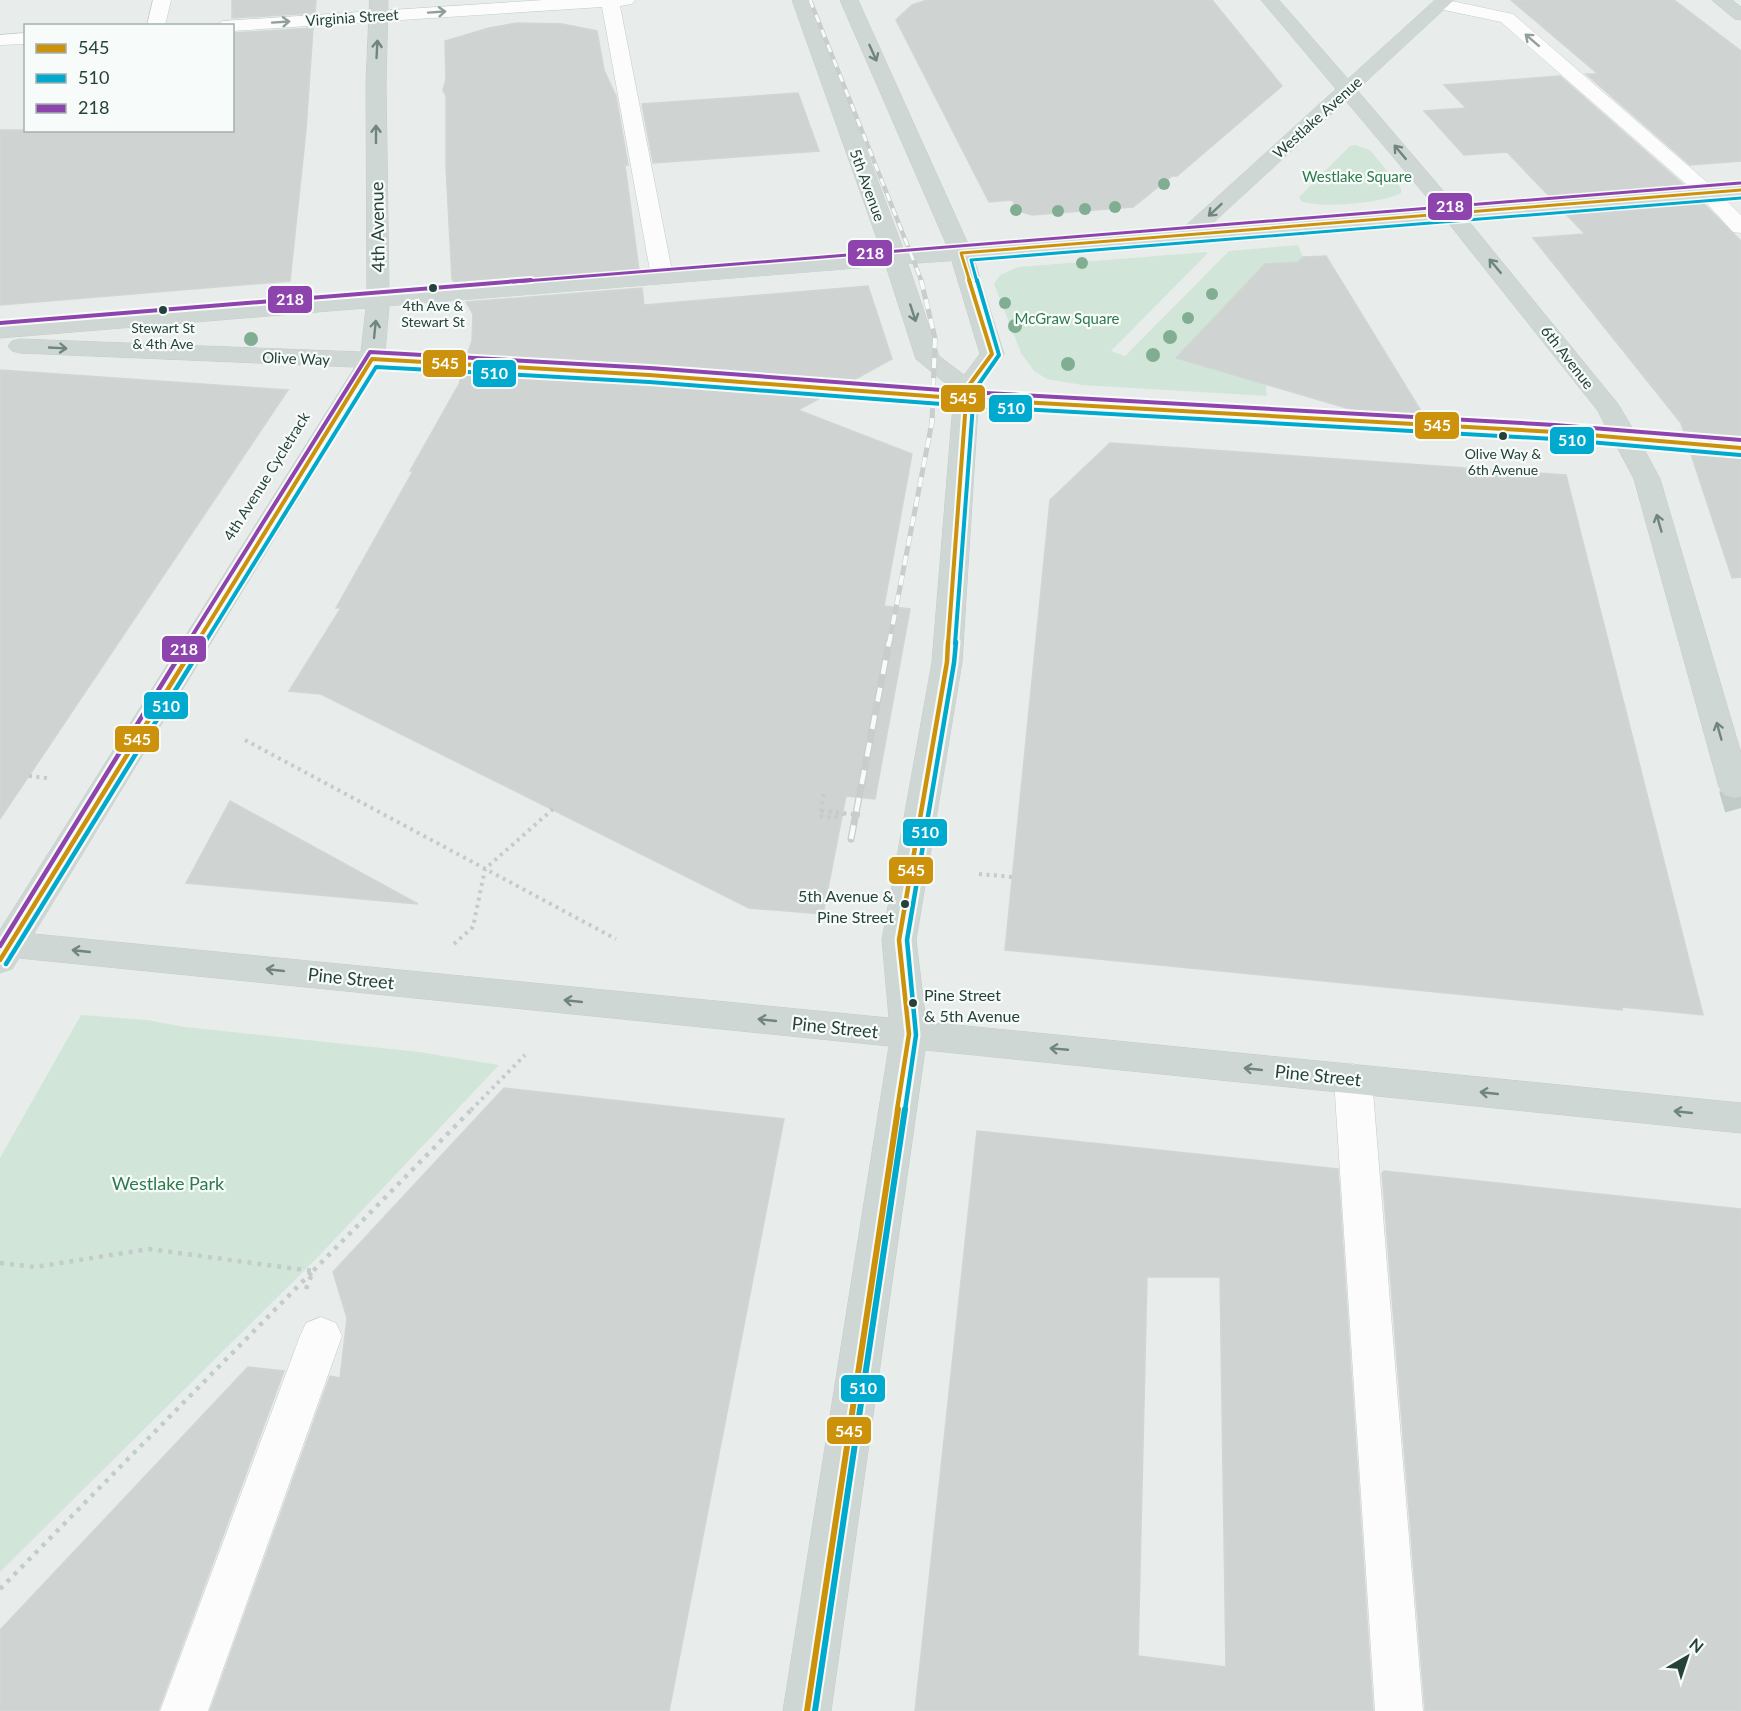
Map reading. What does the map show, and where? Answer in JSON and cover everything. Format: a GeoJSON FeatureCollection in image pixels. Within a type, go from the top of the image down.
{"type":"FeatureCollection","features":[{"type":"Feature","properties":{"kind":"main road","name":"5th Avenue"},"geometry":{"type":"LineString","coordinates":[[801,0],[895,258],[928,359],[968,393]]}},
{"type":"Feature","properties":{"kind":"main road"},"geometry":{"type":"LineString","coordinates":[[807,1711],[909,1034],[900,940],[947,662],[968,393],[992,354],[961,253],[849,0]]}},
{"type":"Feature","properties":{"kind":"main road","name":"6th Avenue"},"geometry":{"type":"LineString","coordinates":[[1270,0],[1451,213],[1609,409],[1647,479],[1735,787]]}},
{"type":"Feature","properties":{"kind":"main road"},"geometry":{"type":"LineString","coordinates":[[1721,0],[1741,15]]}},
{"type":"Feature","properties":{"kind":"main road","name":"Westlake Avenue"},"geometry":{"type":"LineString","coordinates":[[1188,235],[1443,2]]}},
{"type":"Feature","properties":{"kind":"main road","name":"4th Avenue"},"geometry":{"type":"LineString","coordinates":[[4,949],[372,359],[378,299],[376,83],[379,8]]}},
{"type":"Feature","properties":{"kind":"main road"},"geometry":{"type":"LineString","coordinates":[[0,331],[1741,190]]}},
{"type":"Feature","properties":{"kind":"main road","name":"Olive Way"},"geometry":{"type":"LineString","coordinates":[[0,346],[339,360],[372,359],[968,393],[1486,428],[1741,448]]}},
{"type":"Feature","properties":{"kind":"main road","name":"Pine Street"},"geometry":{"type":"LineString","coordinates":[[4,949],[909,1034],[1741,1118]]}},
{"type":"Feature","properties":{"kind":"street"},"geometry":{"type":"LineString","coordinates":[[156,24],[162,0]]}},
{"type":"Feature","properties":{"kind":"street"},"geometry":{"type":"LineString","coordinates":[[615,0],[662,276]]}},
{"type":"Feature","properties":{"kind":"street","name":"Virginia Street"},"geometry":{"type":"LineString","coordinates":[[234,25],[379,8],[615,0]]}},
{"type":"Feature","properties":{"kind":"street"},"geometry":{"type":"LineString","coordinates":[[1443,2],[1507,18],[1708,193],[1741,226]]}},
{"type":"Feature","properties":{"kind":"street"},"geometry":{"type":"LineString","coordinates":[[0,40],[24,38]]}},
{"type":"Feature","properties":{"kind":"street"},"geometry":{"type":"LineString","coordinates":[[1353,1079],[1399,1711]]}},
{"type":"Feature","properties":{"kind":"street"},"geometry":{"type":"LineString","coordinates":[[184,1711],[321,1336]]}},
{"type":"Feature","properties":{"kind":"path"},"geometry":{"type":"LineString","coordinates":[[245,740],[616,939]]}},
{"type":"Feature","properties":{"kind":"path"},"geometry":{"type":"LineString","coordinates":[[29,776],[47,778]]}},
{"type":"Feature","properties":{"kind":"path"},"geometry":{"type":"LineString","coordinates":[[824,794],[820,816],[835,818],[843,814],[860,815]]}},
{"type":"Feature","properties":{"kind":"path"},"geometry":{"type":"LineString","coordinates":[[454,944],[473,927],[485,869],[554,809]]}},
{"type":"Feature","properties":{"kind":"path"},"geometry":{"type":"LineString","coordinates":[[980,874],[1013,877]]}},
{"type":"Feature","properties":{"kind":"path"},"geometry":{"type":"LineString","coordinates":[[0,1589],[525,1054]]}},
{"type":"Feature","properties":{"kind":"path"},"geometry":{"type":"LineString","coordinates":[[0,1263],[35,1268],[149,1249],[313,1271]]}},
{"type":"Feature","properties":{"kind":"path"},"geometry":{"type":"LineString","coordinates":[[313,1271],[300,1305],[321,1336]]}},
{"type":"Feature","properties":{"kind":"green space","name":"Westlake Square"},"geometry":{"type":"Polygon","coordinates":[[[1355,145],[1370,150],[1401,188],[1401,193],[1381,200],[1351,204],[1322,205],[1301,201],[1299,197],[1350,146],[1355,145]]]}},
{"type":"Feature","properties":{"kind":"green space","name":"McGraw Square"},"geometry":{"type":"Polygon","coordinates":[[[1298,245],[1303,257],[1298,262],[1265,264],[1176,358],[1266,385],[1267,396],[1082,385],[1047,379],[1034,371],[1021,353],[994,284],[1000,275],[1018,267],[1207,252],[1111,351],[1125,356],[1229,251],[1298,245]]]}},
{"type":"Feature","properties":{"kind":"green space","name":"Westlake Park"},"geometry":{"type":"Polygon","coordinates":[[[81,1015],[147,1020],[185,1027],[419,1052],[499,1065],[318,1257],[0,1572],[0,1158],[81,1015]]]}},
{"type":"Feature","properties":{"kind":"building"},"geometry":{"type":"Polygon","coordinates":[[[232,0],[316,0],[315,13],[232,18],[232,0]]]}},
{"type":"Feature","properties":{"kind":"building"},"geometry":{"type":"Polygon","coordinates":[[[927,0],[1212,0],[1282,86],[1177,176],[1172,176],[1133,207],[1032,215],[1019,211],[1012,200],[989,202],[896,20],[912,5],[927,0]]]}},
{"type":"Feature","properties":{"kind":"building"},"geometry":{"type":"Polygon","coordinates":[[[1511,0],[1674,0],[1741,51],[1741,161],[1690,165],[1586,74],[1598,74],[1511,0]]]}},
{"type":"Feature","properties":{"kind":"building"},"geometry":{"type":"Polygon","coordinates":[[[517,23],[562,24],[597,31],[604,70],[616,96],[628,165],[625,165],[639,270],[456,285],[452,279],[446,167],[446,96],[443,90],[446,79],[445,41],[489,28],[517,23]]]}},
{"type":"Feature","properties":{"kind":"building"},"geometry":{"type":"Polygon","coordinates":[[[313,28],[306,130],[290,281],[0,305],[0,130],[234,132],[234,33],[313,28]]]}},
{"type":"Feature","properties":{"kind":"building"},"geometry":{"type":"Polygon","coordinates":[[[1560,76],[1685,186],[1550,197],[1507,152],[1464,155],[1424,111],[1466,108],[1444,85],[1560,76]]]}},
{"type":"Feature","properties":{"kind":"building"},"geometry":{"type":"Polygon","coordinates":[[[798,93],[819,151],[653,163],[642,104],[798,93]]]}},
{"type":"Feature","properties":{"kind":"building"},"geometry":{"type":"Polygon","coordinates":[[[1702,202],[1741,241],[1741,438],[1684,433],[1681,423],[1533,238],[1585,234],[1565,213],[1702,202]]]}},
{"type":"Feature","properties":{"kind":"building"},"geometry":{"type":"Polygon","coordinates":[[[1326,256],[1424,416],[1360,412],[1176,358],[1265,264],[1298,262],[1303,257],[1326,256]]]}},
{"type":"Feature","properties":{"kind":"building"},"geometry":{"type":"Polygon","coordinates":[[[868,286],[892,359],[852,381],[467,355],[472,341],[473,314],[466,302],[642,288],[644,305],[868,286]]]}},
{"type":"Feature","properties":{"kind":"building"},"geometry":{"type":"Polygon","coordinates":[[[0,370],[288,390],[0,819],[0,370]]]}},
{"type":"Feature","properties":{"kind":"building"},"geometry":{"type":"Polygon","coordinates":[[[462,374],[649,384],[822,397],[798,410],[912,454],[884,606],[910,609],[875,799],[846,796],[823,914],[749,908],[321,694],[289,691],[341,608],[336,608],[413,471],[410,471],[459,384],[462,374]]]}},
{"type":"Feature","properties":{"kind":"building"},"geometry":{"type":"Polygon","coordinates":[[[1110,443],[1566,475],[1703,1015],[1622,1007],[1622,1010],[1005,950],[1050,500],[1110,443]]]}},
{"type":"Feature","properties":{"kind":"building"},"geometry":{"type":"Polygon","coordinates":[[[1691,454],[1741,458],[1741,577],[1732,578],[1691,454]]]}},
{"type":"Feature","properties":{"kind":"building"},"geometry":{"type":"Polygon","coordinates":[[[230,801],[418,904],[186,883],[230,801]]]}},
{"type":"Feature","properties":{"kind":"building"},"geometry":{"type":"Polygon","coordinates":[[[504,1088],[784,1119],[669,1711],[210,1711],[330,1376],[340,1378],[347,1318],[333,1272],[504,1088]]]}},
{"type":"Feature","properties":{"kind":"building"},"geometry":{"type":"Polygon","coordinates":[[[977,1131],[1338,1169],[1373,1711],[915,1711],[977,1131]],[[1147,1277],[1138,1656],[1226,1667],[1220,1277],[1147,1277]]]}},
{"type":"Feature","properties":{"kind":"building"},"geometry":{"type":"Polygon","coordinates":[[[1384,1171],[1741,1209],[1741,1711],[1425,1711],[1382,1173],[1384,1171]]]}},
{"type":"Feature","properties":{"kind":"building"},"geometry":{"type":"Polygon","coordinates":[[[248,1367],[284,1371],[158,1711],[0,1711],[0,1630],[248,1367]]]}},
{"type":"Feature","properties":{"kind":"tunnel"},"geometry":{"type":"LineString","coordinates":[[1735,787],[1741,808]]}},
{"type":"Feature","properties":{"kind":"railway"},"geometry":{"type":"LineString","coordinates":[[810,0],[922,282]]}},
{"type":"Feature","properties":{"kind":"railway"},"geometry":{"type":"LineString","coordinates":[[889,644],[932,422],[935,338],[921,280]]}},
{"type":"Feature","properties":{"kind":"railway"},"geometry":{"type":"LineString","coordinates":[[851,839],[889,642]]}},
{"type":"Feature","properties":{"kind":"transit line","name":"218"},"geometry":{"type":"LineString","coordinates":[[0,323],[1740,183]]}},
{"type":"Feature","properties":{"kind":"transit line","name":"545"},"geometry":{"type":"LineString","coordinates":[[807,1711],[909,1034],[899,940],[947,662],[967,388],[992,354],[961,253],[1741,190]]}},
{"type":"Feature","properties":{"kind":"transit line","name":"510"},"geometry":{"type":"LineString","coordinates":[[815,1711],[916,1035],[907,940],[954,663],[974,391],[999,355],[971,260],[1741,198]]}},
{"type":"Feature","properties":{"kind":"transit line","name":"218"},"geometry":{"type":"LineString","coordinates":[[0,946],[366,355],[370,352],[650,368],[968,392],[1555,425],[1741,440]]}},
{"type":"Feature","properties":{"kind":"transit line","name":"545"},"geometry":{"type":"LineString","coordinates":[[0,960],[372,359],[649,375],[968,399],[1555,432],[1741,448]]}},
{"type":"Feature","properties":{"kind":"transit line","name":"510"},"geometry":{"type":"LineString","coordinates":[[6,964],[376,367],[649,382],[968,406],[1554,439],[1740,455]]}},
{"type":"Feature","properties":{"kind":"place","name":"4th Ave & Stewart St"},"geometry":{"type":"Point","coordinates":[433,288]}},
{"type":"Feature","properties":{"kind":"place","name":"Stewart St & 4th Ave"},"geometry":{"type":"Point","coordinates":[163,310]}},
{"type":"Feature","properties":{"kind":"place","name":"Olive Way & 6th Avenue"},"geometry":{"type":"Point","coordinates":[1503,436]}},
{"type":"Feature","properties":{"kind":"place","name":"5th Avenue & Pine Street"},"geometry":{"type":"Point","coordinates":[905,904]}},
{"type":"Feature","properties":{"kind":"place","name":"Pine Street & 5th Avenue"},"geometry":{"type":"Point","coordinates":[913,1003]}}]}
